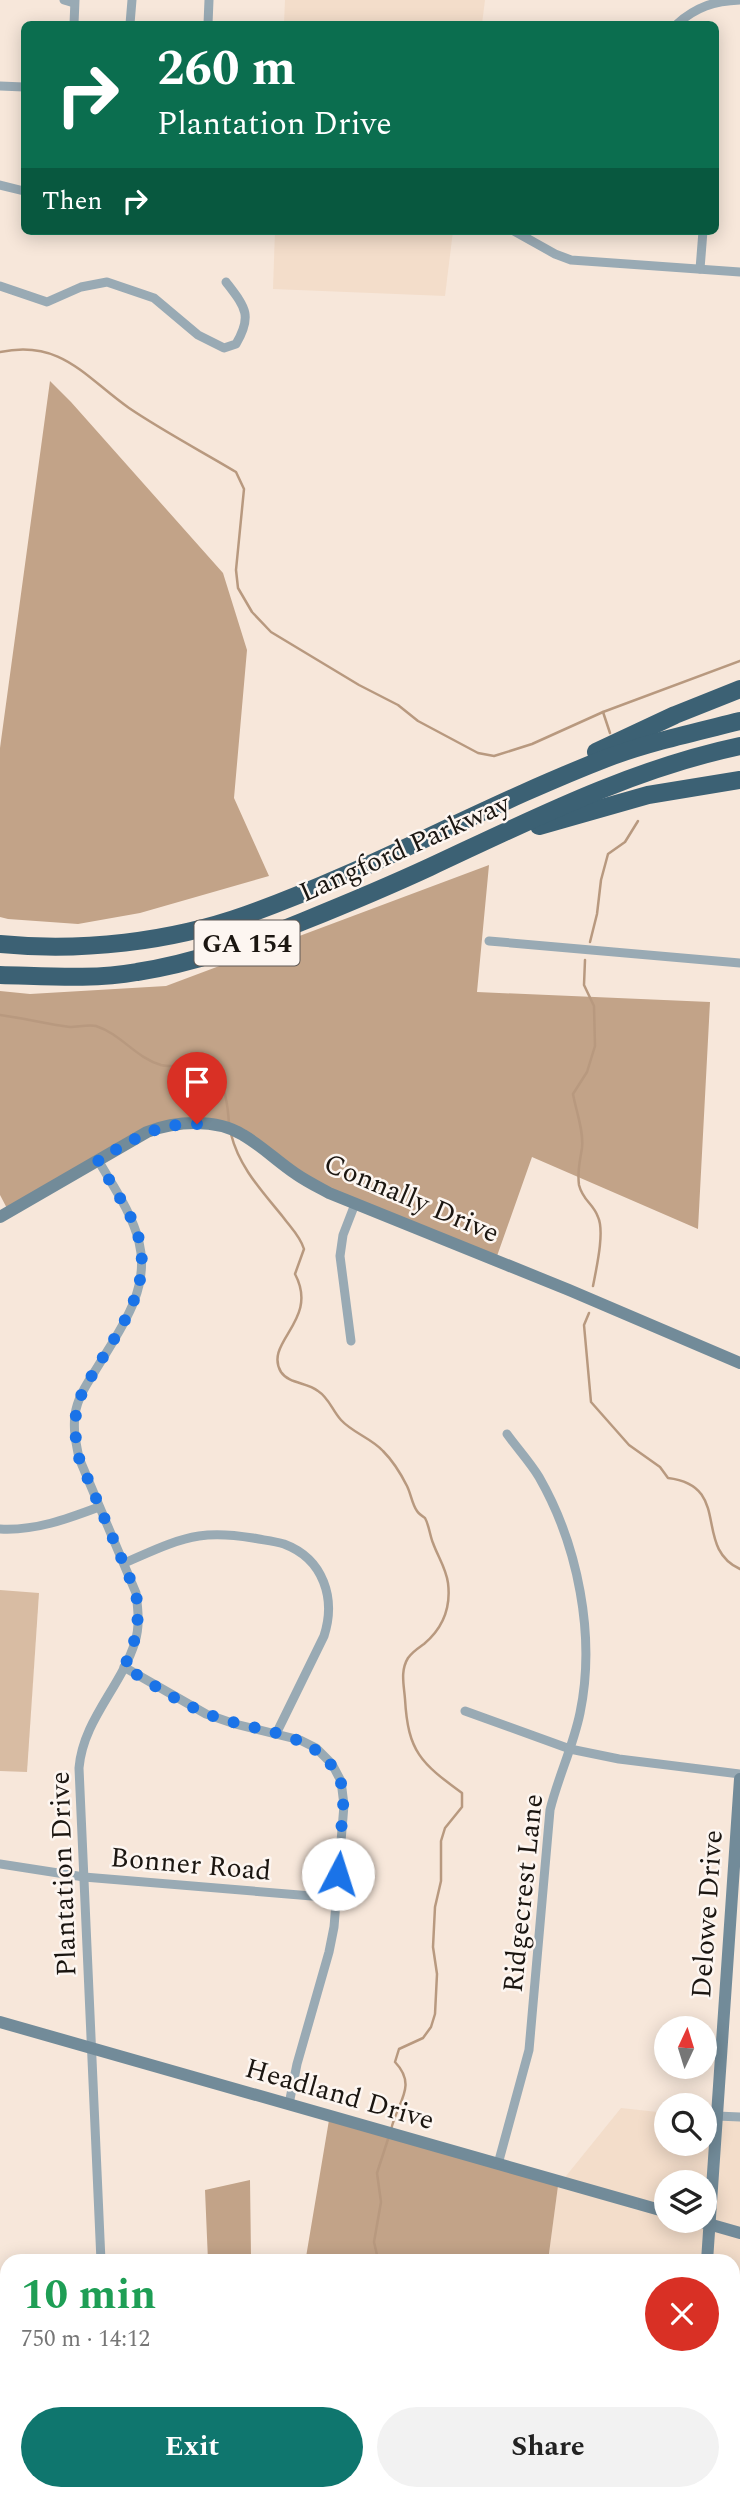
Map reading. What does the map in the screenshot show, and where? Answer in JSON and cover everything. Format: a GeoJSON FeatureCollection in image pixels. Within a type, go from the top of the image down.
{"type":"FeatureCollection","features":[{"type":"Feature","properties":{"kind":"highway"},"geometry":{"type":"LineString","coordinates":[[503,803],[584,758],[675,715],[740,690]]}},
{"type":"Feature","properties":{"kind":"highway","name":"Langford Parkway"},"geometry":{"type":"LineString","coordinates":[[0,944],[37,948],[103,944],[171,935],[245,915],[347,874],[608,758],[664,740],[740,721]]}},
{"type":"Feature","properties":{"kind":"highway","name":"Langford Parkway"},"geometry":{"type":"LineString","coordinates":[[0,975],[100,976],[136,973],[173,965],[261,938],[350,902],[548,812],[632,778],[740,746]]}},
{"type":"Feature","properties":{"kind":"highway"},"geometry":{"type":"LineString","coordinates":[[478,845],[648,795],[740,780]]}},
{"type":"Feature","properties":{"kind":"street"},"geometry":{"type":"LineString","coordinates":[[64,0],[74,1],[74,21]]}},
{"type":"Feature","properties":{"kind":"street"},"geometry":{"type":"LineString","coordinates":[[130,21],[132,0]]}},
{"type":"Feature","properties":{"kind":"street"},"geometry":{"type":"LineString","coordinates":[[208,21],[209,0]]}},
{"type":"Feature","properties":{"kind":"street"},"geometry":{"type":"LineString","coordinates":[[681,21],[707,5],[719,1],[740,0]]}},
{"type":"Feature","properties":{"kind":"street"},"geometry":{"type":"LineString","coordinates":[[0,86],[21,87]]}},
{"type":"Feature","properties":{"kind":"street"},"geometry":{"type":"LineString","coordinates":[[0,186],[21,190]]}},
{"type":"Feature","properties":{"kind":"street"},"geometry":{"type":"LineString","coordinates":[[524,235],[555,254],[571,260],[740,272]]}},
{"type":"Feature","properties":{"kind":"street"},"geometry":{"type":"LineString","coordinates":[[700,270],[702,235]]}},
{"type":"Feature","properties":{"kind":"street"},"geometry":{"type":"LineString","coordinates":[[0,286],[47,302],[81,287],[107,282],[154,298],[198,335],[224,348],[236,344],[246,327],[244,305],[226,282]]}},
{"type":"Feature","properties":{"kind":"street"},"geometry":{"type":"LineString","coordinates":[[489,942],[740,963]]}},
{"type":"Feature","properties":{"kind":"street","name":"Connally Drive"},"geometry":{"type":"LineString","coordinates":[[0,1217],[147,1132],[178,1124],[216,1125],[242,1134],[297,1175],[355,1204],[518,1268],[740,1363]]}},
{"type":"Feature","properties":{"kind":"street","name":"Plantation Drive"},"geometry":{"type":"LineString","coordinates":[[98,1160],[133,1223],[140,1244],[142,1264],[133,1308],[84,1389],[75,1414],[74,1435],[79,1458],[136,1593],[139,1616],[135,1642],[87,1732],[79,1768],[101,2254]]}},
{"type":"Feature","properties":{"kind":"street"},"geometry":{"type":"LineString","coordinates":[[351,1342],[340,1256],[343,1235],[355,1204]]}},
{"type":"Feature","properties":{"kind":"street","name":"Ridgecrest Lane"},"geometry":{"type":"LineString","coordinates":[[498,2164],[529,2050],[550,1810],[580,1714],[585,1677],[586,1637],[581,1597],[571,1554],[554,1508],[538,1476],[507,1434]]}},
{"type":"Feature","properties":{"kind":"street"},"geometry":{"type":"LineString","coordinates":[[0,1529],[60,1522],[99,1507]]}},
{"type":"Feature","properties":{"kind":"street"},"geometry":{"type":"LineString","coordinates":[[124,1563],[180,1540],[220,1534],[283,1544],[300,1552],[313,1563],[328,1591],[328,1623],[276,1734]]}},
{"type":"Feature","properties":{"kind":"street"},"geometry":{"type":"LineString","coordinates":[[124,1667],[206,1714],[234,1724],[300,1740],[316,1748],[332,1764],[341,1782],[344,1793],[341,1849],[329,1952],[297,2064],[289,2104]]}},
{"type":"Feature","properties":{"kind":"street"},"geometry":{"type":"LineString","coordinates":[[465,1711],[570,1749],[740,1777]]}},
{"type":"Feature","properties":{"kind":"street","name":"Delowe Drive"},"geometry":{"type":"LineString","coordinates":[[717,2116],[734,1961],[740,1777]]}},
{"type":"Feature","properties":{"kind":"street","name":"Bonner Road"},"geometry":{"type":"LineString","coordinates":[[0,1864],[84,1877],[337,1898]]}},
{"type":"Feature","properties":{"kind":"street","name":"Headland Drive"},"geometry":{"type":"LineString","coordinates":[[0,2022],[654,2208]]}},
{"type":"Feature","properties":{"kind":"street"},"geometry":{"type":"LineString","coordinates":[[717,2116],[740,2117]]}},
{"type":"Feature","properties":{"kind":"street"},"geometry":{"type":"LineString","coordinates":[[717,2226],[740,2233]]}},
{"type":"Feature","properties":{"kind":"street","name":"Delowe Drive"},"geometry":{"type":"LineString","coordinates":[[705,2233],[706,2254]]}},
{"type":"Feature","properties":{"kind":"shaded area"},"geometry":{"type":"Polygon","coordinates":[[[285,0],[485,0],[482,21],[284,21],[285,0]]]}},
{"type":"Feature","properties":{"kind":"shaded area"},"geometry":{"type":"Polygon","coordinates":[[[275,235],[453,235],[445,296],[273,289],[275,235]]]}},
{"type":"Feature","properties":{"kind":"shaded area"},"geometry":{"type":"Polygon","coordinates":[[[50,381],[223,573],[247,650],[234,798],[269,876],[140,913],[78,924],[0,917],[0,748],[50,381]]]}},
{"type":"Feature","properties":{"kind":"shaded area"},"geometry":{"type":"Polygon","coordinates":[[[489,865],[477,992],[710,1002],[698,1229],[532,1157],[497,1256],[349,1199],[278,1159],[221,1121],[161,1123],[10,1214],[0,1195],[0,991],[30,994],[166,986],[489,865]]]}},
{"type":"Feature","properties":{"kind":"shaded area"},"geometry":{"type":"Polygon","coordinates":[[[0,1590],[39,1593],[27,1772],[0,1771],[0,1590]]]}},
{"type":"Feature","properties":{"kind":"shaded area"},"geometry":{"type":"Polygon","coordinates":[[[621,2108],[654,2112],[654,2156],[717,2156],[717,2117],[740,2120],[740,2254],[549,2254],[558,2186],[621,2108]]]}},
{"type":"Feature","properties":{"kind":"shaded area"},"geometry":{"type":"Polygon","coordinates":[[[329,2120],[558,2186],[549,2254],[307,2254],[329,2120]]]}},
{"type":"Feature","properties":{"kind":"shaded area"},"geometry":{"type":"Polygon","coordinates":[[[250,2180],[251,2254],[208,2254],[205,2190],[250,2180]]]}},
{"type":"Feature","properties":{"kind":"waterway"},"geometry":{"type":"LineString","coordinates":[[0,352],[21,349],[40,351],[71,363],[129,408],[236,472],[244,489],[236,570],[238,588],[252,612],[271,632],[398,705],[418,721],[478,753],[494,756],[532,744],[603,712],[740,661]]}},
{"type":"Feature","properties":{"kind":"waterway"},"geometry":{"type":"LineString","coordinates":[[603,712],[610,733]]}},
{"type":"Feature","properties":{"kind":"waterway"},"geometry":{"type":"LineString","coordinates":[[590,942],[608,854],[625,842],[638,821]]}},
{"type":"Feature","properties":{"kind":"waterway"},"geometry":{"type":"LineString","coordinates":[[585,960],[584,985],[594,1006],[595,1046],[587,1072],[573,1094],[582,1141],[579,1185],[596,1212],[601,1232],[593,1286]]}},
{"type":"Feature","properties":{"kind":"waterway"},"geometry":{"type":"LineString","coordinates":[[0,1015],[70,1027],[96,1026],[113,1034],[152,1062],[209,1070],[218,1078],[224,1090],[229,1124]]}},
{"type":"Feature","properties":{"kind":"waterway"},"geometry":{"type":"LineString","coordinates":[[231,1134],[245,1168],[295,1232],[304,1249],[295,1274],[301,1290],[301,1305],[279,1351],[277,1361],[281,1372],[289,1379],[314,1388],[322,1394],[341,1420],[378,1446],[390,1459],[407,1486],[415,1508],[425,1518],[448,1583],[447,1609],[441,1624],[431,1638],[408,1658],[403,1683],[409,1732],[419,1755],[436,1773],[462,1793],[462,1807],[445,1828],[441,1841],[441,1881],[435,1907],[433,1947],[437,1974],[435,2014],[431,2027],[423,2038],[399,2049],[395,2062],[402,2071],[405,2087],[391,2130]]}},
{"type":"Feature","properties":{"kind":"waterway"},"geometry":{"type":"LineString","coordinates":[[589,1313],[584,1325],[591,1402],[629,1445],[660,1467],[668,1478],[688,1483],[700,1492],[707,1505],[718,1547],[726,1559],[740,1569]]}},
{"type":"Feature","properties":{"kind":"waterway"},"geometry":{"type":"LineString","coordinates":[[377,2254],[374,2242],[381,2202],[377,2173],[389,2136]]}},
{"type":"Feature","properties":{"kind":"route"},"geometry":{"type":"LineString","coordinates":[[197,1124],[162,1126],[98,1160],[133,1223],[140,1244],[142,1264],[133,1308],[79,1400],[74,1435],[79,1458],[136,1593],[139,1616],[135,1642],[124,1667],[206,1714],[234,1724],[300,1740],[316,1748],[332,1764],[344,1793],[338,1874]]}}]}
